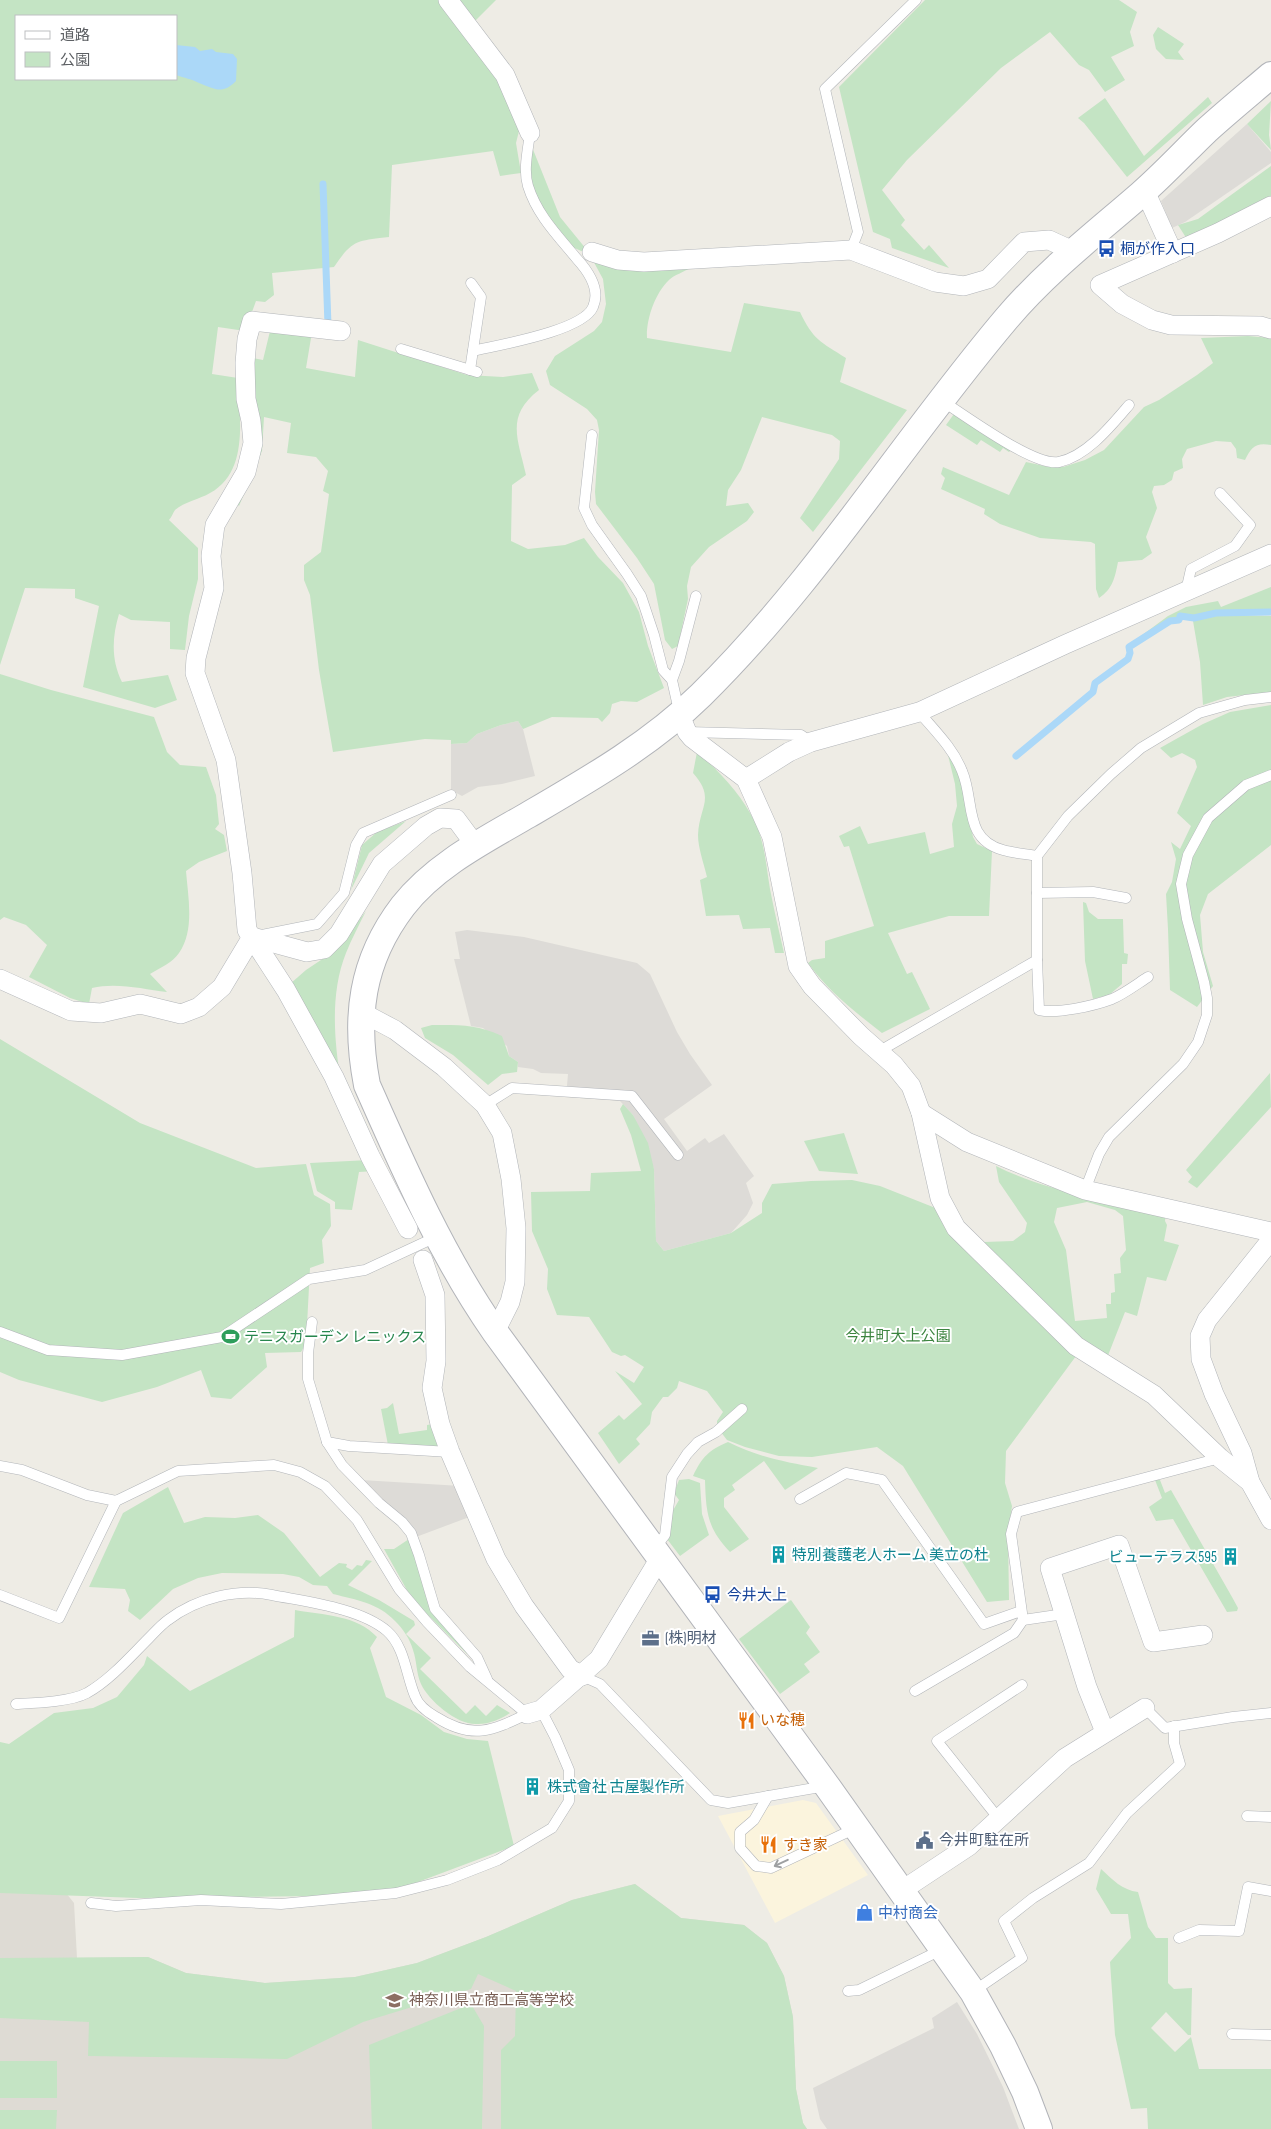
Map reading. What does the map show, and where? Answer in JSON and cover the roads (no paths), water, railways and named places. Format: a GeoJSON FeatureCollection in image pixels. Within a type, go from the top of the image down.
{"type":"FeatureCollection","features":[{"type":"Feature","properties":{"kind":"street"},"geometry":{"type":"LineString","coordinates":[[448,0],[505,75],[530,133]]}},
{"type":"Feature","properties":{"kind":"street"},"geometry":{"type":"LineString","coordinates":[[1039,2129],[1022,2084],[973,1992],[944,1948],[461,1282],[436,1237],[367,1085],[361,1044],[361,1012],[364,985],[373,955],[389,926],[406,902],[435,874],[476,846],[683,724],[806,579],[941,400],[1010,315],[1073,251],[1145,191],[1210,128],[1271,75]]}},
{"type":"Feature","properties":{"kind":"street"},"geometry":{"type":"LineString","coordinates":[[1145,191],[1173,253]]}},
{"type":"Feature","properties":{"kind":"street"},"geometry":{"type":"LineString","coordinates":[[1271,206],[1173,253],[1100,285],[1122,304],[1152,320],[1171,325],[1260,326],[1271,329]]}},
{"type":"Feature","properties":{"kind":"street"},"geometry":{"type":"LineString","coordinates":[[592,252],[618,260],[644,262],[851,250],[935,282],[964,286],[988,279],[1024,242],[1049,240],[1073,251]]}},
{"type":"Feature","properties":{"kind":"street"},"geometry":{"type":"LineString","coordinates":[[341,331],[252,321],[247,339],[245,363],[246,398],[253,444],[246,472],[215,525],[211,556],[214,588],[196,658],[195,673],[226,760],[242,873],[247,930],[286,990],[334,1077],[370,1156],[408,1229]]}},
{"type":"Feature","properties":{"kind":"street"},"geometry":{"type":"LineString","coordinates":[[746,779],[789,752],[811,742],[919,712],[1271,554]]}},
{"type":"Feature","properties":{"kind":"street"},"geometry":{"type":"LineString","coordinates":[[683,724],[746,779],[772,837],[798,966],[812,986],[878,1052],[894,1065],[911,1086],[921,1113],[940,1198],[956,1228],[1076,1346],[1154,1394],[1220,1458],[1250,1482]]}},
{"type":"Feature","properties":{"kind":"street"},"geometry":{"type":"LineString","coordinates":[[252,937],[307,952],[324,949],[339,934],[382,864],[426,826],[440,818],[456,819],[476,846]]}},
{"type":"Feature","properties":{"kind":"street"},"geometry":{"type":"LineString","coordinates":[[0,979],[71,1010],[101,1013],[140,1004],[181,1014],[199,1008],[222,987],[252,937]]}},
{"type":"Feature","properties":{"kind":"street"},"geometry":{"type":"LineString","coordinates":[[361,1012],[395,1030],[444,1067],[486,1105],[502,1133],[511,1179],[516,1228],[515,1282],[510,1302],[496,1332]]}},
{"type":"Feature","properties":{"kind":"street"},"geometry":{"type":"LineString","coordinates":[[921,1113],[967,1142],[1085,1190],[1271,1232]]}},
{"type":"Feature","properties":{"kind":"street"},"geometry":{"type":"LineString","coordinates":[[1271,1240],[1207,1320],[1200,1336],[1201,1359],[1214,1394],[1242,1453],[1250,1482],[1271,1520]]}},
{"type":"Feature","properties":{"kind":"street"},"geometry":{"type":"LineString","coordinates":[[423,1260],[435,1295],[436,1361],[432,1388],[440,1424],[450,1452],[496,1559],[524,1606],[570,1669],[582,1676]]}},
{"type":"Feature","properties":{"kind":"street"},"geometry":{"type":"LineString","coordinates":[[1105,1732],[1087,1688],[1050,1568],[1119,1545],[1153,1642],[1203,1635]]}},
{"type":"Feature","properties":{"kind":"street"},"geometry":{"type":"LineString","coordinates":[[534,1712],[582,1676],[599,1659],[657,1553]]}},
{"type":"Feature","properties":{"kind":"street"},"geometry":{"type":"LineString","coordinates":[[901,1891],[969,1846],[1065,1758],[1145,1708]]}},
{"type":"Feature","properties":{"kind":"lane"},"geometry":{"type":"LineString","coordinates":[[851,250],[858,232],[825,89],[916,0]]}},
{"type":"Feature","properties":{"kind":"lane"},"geometry":{"type":"LineString","coordinates":[[473,351],[543,335],[580,320],[593,308],[595,296],[591,276],[539,212],[528,184],[526,173],[530,133]]}},
{"type":"Feature","properties":{"kind":"lane"},"geometry":{"type":"LineString","coordinates":[[401,349],[474,371],[473,351],[481,297],[471,284]]}},
{"type":"Feature","properties":{"kind":"lane"},"geometry":{"type":"LineString","coordinates":[[941,400],[1028,455],[1045,462],[1058,462],[1073,456],[1103,435],[1129,405]]}},
{"type":"Feature","properties":{"kind":"lane"},"geometry":{"type":"LineString","coordinates":[[592,435],[584,508],[592,525],[627,574],[640,596],[650,621],[663,670],[672,680],[683,724],[801,735],[811,742]]}},
{"type":"Feature","properties":{"kind":"lane"},"geometry":{"type":"LineString","coordinates":[[1186,591],[1191,569],[1235,546],[1250,525],[1220,493]]}},
{"type":"Feature","properties":{"kind":"lane"},"geometry":{"type":"LineString","coordinates":[[672,680],[680,661],[696,596]]}},
{"type":"Feature","properties":{"kind":"lane"},"geometry":{"type":"LineString","coordinates":[[1148,977],[1113,998],[1089,1005],[1047,1011],[1039,1010],[1037,856],[1068,816],[1141,748],[1199,713],[1244,700],[1271,697]]}},
{"type":"Feature","properties":{"kind":"lane"},"geometry":{"type":"LineString","coordinates":[[919,712],[951,748],[963,772],[970,798],[974,828],[979,837],[987,844],[1002,850],[1037,856]]}},
{"type":"Feature","properties":{"kind":"lane"},"geometry":{"type":"LineString","coordinates":[[1085,1190],[1109,1137],[1183,1064],[1198,1042],[1207,1015],[1207,998],[1204,982],[1187,919],[1181,884],[1188,855],[1208,818],[1246,785],[1271,775]]}},
{"type":"Feature","properties":{"kind":"lane"},"geometry":{"type":"LineString","coordinates":[[252,937],[317,924],[344,893],[356,845],[363,833],[451,795]]}},
{"type":"Feature","properties":{"kind":"lane"},"geometry":{"type":"LineString","coordinates":[[1037,893],[1093,892],[1126,898]]}},
{"type":"Feature","properties":{"kind":"lane"},"geometry":{"type":"LineString","coordinates":[[878,1052],[1037,960]]}},
{"type":"Feature","properties":{"kind":"lane"},"geometry":{"type":"LineString","coordinates":[[486,1105],[512,1088],[632,1096],[678,1155]]}},
{"type":"Feature","properties":{"kind":"lane"},"geometry":{"type":"LineString","coordinates":[[0,1332],[48,1350],[122,1355],[222,1336],[309,1280],[365,1270],[436,1237]]}},
{"type":"Feature","properties":{"kind":"lane"},"geometry":{"type":"LineString","coordinates":[[312,1322],[308,1353],[308,1379],[327,1442],[342,1465],[379,1503],[402,1522],[410,1533],[419,1555],[435,1609],[477,1657],[488,1682]]}},
{"type":"Feature","properties":{"kind":"lane"},"geometry":{"type":"LineString","coordinates":[[657,1553],[665,1535],[672,1477],[687,1454],[698,1442],[716,1432],[742,1409]]}},
{"type":"Feature","properties":{"kind":"lane"},"geometry":{"type":"LineString","coordinates":[[327,1442],[349,1446],[450,1452]]}},
{"type":"Feature","properties":{"kind":"lane"},"geometry":{"type":"LineString","coordinates":[[915,1690],[1014,1633],[1022,1616],[1011,1534],[1017,1512],[1220,1458]]}},
{"type":"Feature","properties":{"kind":"lane"},"geometry":{"type":"LineString","coordinates":[[0,1466],[22,1470],[87,1495],[116,1501],[178,1471],[274,1465],[300,1472],[325,1486],[357,1520],[399,1589],[427,1622],[470,1667],[488,1682],[534,1712],[555,1737],[569,1770],[569,1801],[552,1828],[498,1860],[447,1880],[396,1893],[281,1904],[200,1900],[116,1906],[91,1903]]}},
{"type":"Feature","properties":{"kind":"lane"},"geometry":{"type":"LineString","coordinates":[[800,1499],[846,1474],[882,1480],[984,1624],[1022,1616],[1064,1614]]}},
{"type":"Feature","properties":{"kind":"lane"},"geometry":{"type":"LineString","coordinates":[[0,1595],[59,1618],[116,1501]]}},
{"type":"Feature","properties":{"kind":"lane"},"geometry":{"type":"LineString","coordinates":[[16,1704],[45,1703],[86,1694],[119,1668],[168,1620],[209,1599],[246,1592],[270,1595],[356,1614],[370,1619],[388,1632],[399,1646],[415,1699],[430,1714],[450,1726],[470,1732],[488,1732],[534,1712]]}},
{"type":"Feature","properties":{"kind":"lane"},"geometry":{"type":"LineString","coordinates":[[582,1676],[600,1684],[711,1800],[728,1803],[827,1786]]}},
{"type":"Feature","properties":{"kind":"lane"},"geometry":{"type":"LineString","coordinates":[[999,1819],[937,1741],[1022,1685]]}},
{"type":"Feature","properties":{"kind":"lane"},"geometry":{"type":"LineString","coordinates":[[1145,1708],[1165,1728],[1271,1714]]}},
{"type":"Feature","properties":{"kind":"lane"},"geometry":{"type":"LineString","coordinates":[[973,1992],[1022,1958],[1004,1921],[1033,1898],[1090,1863],[1126,1813],[1180,1764],[1174,1743],[1174,1726]]}},
{"type":"Feature","properties":{"kind":"lane"},"geometry":{"type":"LineString","coordinates":[[768,1796],[754,1820],[740,1832],[740,1848],[756,1866],[771,1868],[857,1828]]}},
{"type":"Feature","properties":{"kind":"lane"},"geometry":{"type":"LineString","coordinates":[[1248,1816],[1271,1817]]}},
{"type":"Feature","properties":{"kind":"lane"},"geometry":{"type":"LineString","coordinates":[[1179,1938],[1199,1930],[1239,1931],[1248,1887],[1271,1891]]}},
{"type":"Feature","properties":{"kind":"lane"},"geometry":{"type":"LineString","coordinates":[[848,1991],[859,1990],[944,1948]]}},
{"type":"Feature","properties":{"kind":"lane"},"geometry":{"type":"LineString","coordinates":[[1232,2034],[1271,2035]]}},
{"type":"Feature","properties":{"kind":"water"},"geometry":{"type":"Polygon","coordinates":[[[178,45],[195,47],[200,51],[212,49],[216,52],[233,54],[237,59],[236,81],[227,88],[218,90],[178,76],[178,45]]]}},
{"type":"Feature","properties":{"kind":"waterway"},"geometry":{"type":"LineString","coordinates":[[323,184],[328,325],[324,324]]}},
{"type":"Feature","properties":{"kind":"waterway"},"geometry":{"type":"LineString","coordinates":[[1016,756],[1093,692],[1095,683],[1128,659],[1129,647],[1170,621],[1179,620],[1180,616],[1194,618],[1216,613],[1271,612]]}},
{"type":"Feature","properties":{"kind":"place","name":"桐が作入口"},"geometry":{"type":"Point","coordinates":[1106,249]}},
{"type":"Feature","properties":{"kind":"place","name":"テニスガーデン レニックス"},"geometry":{"type":"Point","coordinates":[230,1337]}},
{"type":"Feature","properties":{"kind":"place","name":"特別養護老人ホーム 美立の杜"},"geometry":{"type":"Point","coordinates":[778,1555]}},
{"type":"Feature","properties":{"kind":"place","name":"ビューテラス595"},"geometry":{"type":"Point","coordinates":[1231,1557]}},
{"type":"Feature","properties":{"kind":"place","name":"今井大上"},"geometry":{"type":"Point","coordinates":[713,1595]}},
{"type":"Feature","properties":{"kind":"place","name":"(株)明材"},"geometry":{"type":"Point","coordinates":[651,1638]}},
{"type":"Feature","properties":{"kind":"place","name":"いな穂"},"geometry":{"type":"Point","coordinates":[746,1720]}},
{"type":"Feature","properties":{"kind":"place","name":"株式會社 古屋製作所"},"geometry":{"type":"Point","coordinates":[533,1787]}},
{"type":"Feature","properties":{"kind":"place","name":"今井町駐在所"},"geometry":{"type":"Point","coordinates":[925,1840]}},
{"type":"Feature","properties":{"kind":"place","name":"すき家"},"geometry":{"type":"Point","coordinates":[769,1845]}},
{"type":"Feature","properties":{"kind":"place","name":"中村商会"},"geometry":{"type":"Point","coordinates":[864,1913]}},
{"type":"Feature","properties":{"kind":"place","name":"神奈川県立商工高等学校"},"geometry":{"type":"Point","coordinates":[395,2000]}},
{"type":"Feature","properties":{"kind":"park label","name":"今井町大上公園"},"geometry":{"type":"Point","coordinates":[898,1336]}}]}
